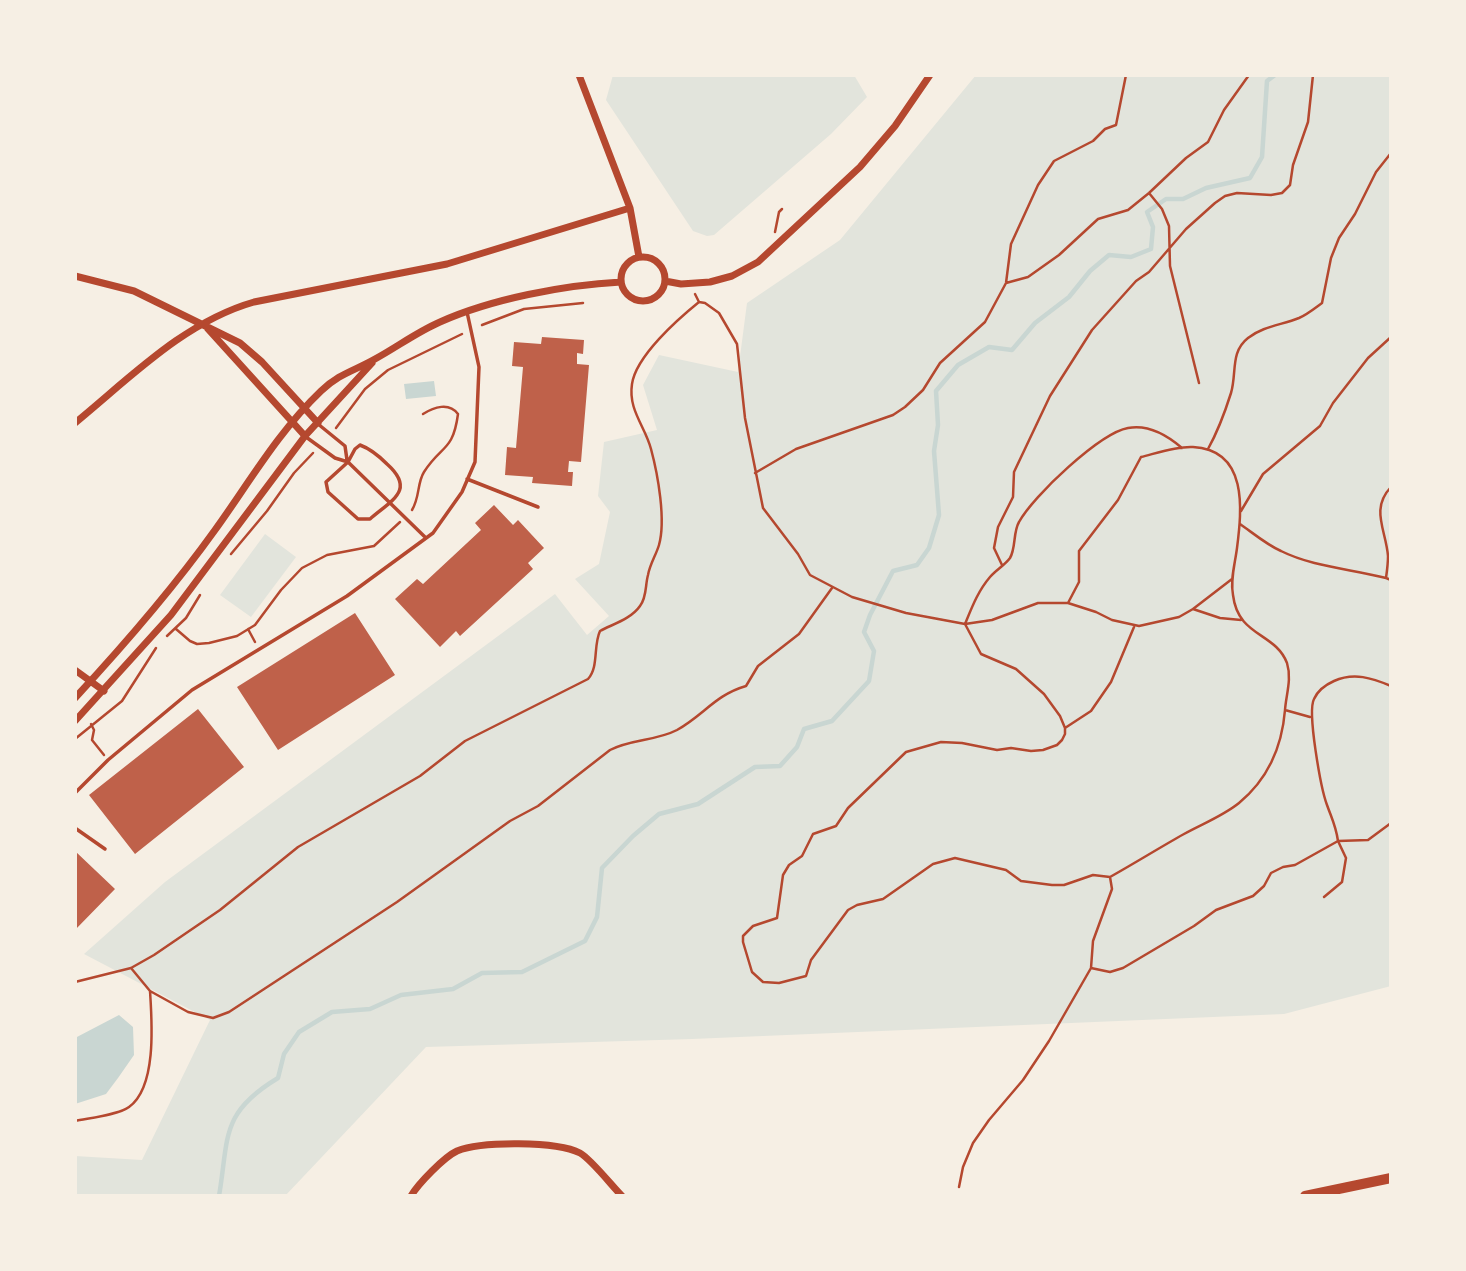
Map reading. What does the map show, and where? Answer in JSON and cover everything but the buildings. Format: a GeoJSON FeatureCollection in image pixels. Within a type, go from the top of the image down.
{"type":"FeatureCollection","features":[{"type":"Feature","properties":{"kind":"main road"},"geometry":{"type":"LineString","coordinates":[[1305,1196],[1391,1178]]}},
{"type":"Feature","properties":{"kind":"street"},"geometry":{"type":"LineString","coordinates":[[579,75],[629,208],[639,257]]}},
{"type":"Feature","properties":{"kind":"street"},"geometry":{"type":"LineString","coordinates":[[665,281],[681,284],[710,282],[732,276],[758,262],[860,167],[895,126],[930,75]]}},
{"type":"Feature","properties":{"kind":"street"},"geometry":{"type":"LineString","coordinates":[[75,423],[169,346],[202,323],[227,311],[254,302],[447,264],[629,208]]}},
{"type":"Feature","properties":{"kind":"street"},"geometry":{"type":"LineString","coordinates":[[639,257],[656,261],[662,267],[665,281],[659,294],[645,301],[631,298],[621,282],[627,264],[639,257]]}},
{"type":"Feature","properties":{"kind":"street"},"geometry":{"type":"LineString","coordinates":[[75,276],[134,291],[240,343],[262,362],[318,424]]}},
{"type":"Feature","properties":{"kind":"street"},"geometry":{"type":"LineString","coordinates":[[75,698],[181,577],[261,462],[293,422],[343,373],[375,360],[440,321],[467,312],[522,296],[621,282]]}},
{"type":"Feature","properties":{"kind":"street"},"geometry":{"type":"LineString","coordinates":[[202,323],[305,436]]}},
{"type":"Feature","properties":{"kind":"street"},"geometry":{"type":"LineString","coordinates":[[75,721],[179,606],[305,436],[375,360]]}},
{"type":"Feature","properties":{"kind":"street"},"geometry":{"type":"LineString","coordinates":[[75,670],[104,691]]}},
{"type":"Feature","properties":{"kind":"street"},"geometry":{"type":"LineString","coordinates":[[411,1196],[418,1184],[457,1152],[503,1142],[549,1146],[580,1153],[622,1196]]}},
{"type":"Feature","properties":{"kind":"lane"},"geometry":{"type":"LineString","coordinates":[[75,793],[108,760],[192,690],[347,596],[433,533],[462,492],[475,462],[479,367],[467,312]]}},
{"type":"Feature","properties":{"kind":"lane"},"geometry":{"type":"LineString","coordinates":[[318,424],[345,446],[348,462]]}},
{"type":"Feature","properties":{"kind":"lane"},"geometry":{"type":"LineString","coordinates":[[305,436],[335,458],[348,462],[426,538]]}},
{"type":"Feature","properties":{"kind":"lane"},"geometry":{"type":"LineString","coordinates":[[360,445],[370,449],[399,475],[401,485],[398,493],[370,519],[358,519],[328,492],[326,482],[348,462],[360,445]]}},
{"type":"Feature","properties":{"kind":"lane"},"geometry":{"type":"LineString","coordinates":[[467,479],[538,507]]}},
{"type":"Feature","properties":{"kind":"lane"},"geometry":{"type":"LineString","coordinates":[[75,828],[104,849]]}},
{"type":"Feature","properties":{"kind":"path"},"geometry":{"type":"LineString","coordinates":[[755,473],[796,449],[871,424],[905,407],[923,390],[940,363],[985,323],[1006,283],[1011,244],[1038,185],[1054,161],[1093,141],[1105,129],[1116,125],[1126,75]]}},
{"type":"Feature","properties":{"kind":"path"},"geometry":{"type":"LineString","coordinates":[[1006,283],[1028,277],[1059,255],[1098,219],[1129,210],[1149,193],[1208,142],[1224,110],[1250,75]]}},
{"type":"Feature","properties":{"kind":"path"},"geometry":{"type":"LineString","coordinates":[[1002,565],[993,548],[998,527],[1013,498],[1014,472],[1050,396],[1092,330],[1186,229],[1225,196],[1237,193],[1271,195],[1282,193],[1290,185],[1293,165],[1308,122],[1313,76]]}},
{"type":"Feature","properties":{"kind":"path"},"geometry":{"type":"LineString","coordinates":[[1208,449],[1222,421],[1224,407],[1231,393],[1236,353],[1247,338],[1265,328],[1298,318],[1322,303],[1331,258],[1339,238],[1355,214],[1376,172],[1391,153]]}},
{"type":"Feature","properties":{"kind":"path"},"geometry":{"type":"LineString","coordinates":[[1149,193],[1162,209],[1169,226],[1168,250],[1172,276],[1199,383]]}},
{"type":"Feature","properties":{"kind":"path"},"geometry":{"type":"LineString","coordinates":[[775,232],[782,209]]}},
{"type":"Feature","properties":{"kind":"path"},"geometry":{"type":"LineString","coordinates":[[694,293],[699,302],[719,313],[737,344],[745,418],[763,508],[798,554],[810,575],[832,588],[852,597],[906,613],[965,624],[992,620],[1038,603],[1068,603],[1112,620],[1150,625],[1179,617],[1232,579]]}},
{"type":"Feature","properties":{"kind":"path"},"geometry":{"type":"LineString","coordinates":[[75,982],[131,968],[220,910],[298,847],[420,776],[465,741],[589,679],[593,674],[596,640],[600,631],[639,609],[645,599],[647,577],[662,527],[650,447],[633,407],[634,374],[657,342],[699,302]]}},
{"type":"Feature","properties":{"kind":"path"},"geometry":{"type":"LineString","coordinates":[[482,325],[540,305],[583,303]]}},
{"type":"Feature","properties":{"kind":"path"},"geometry":{"type":"LineString","coordinates":[[336,428],[355,401],[388,370],[462,334]]}},
{"type":"Feature","properties":{"kind":"path"},"geometry":{"type":"LineString","coordinates":[[1241,511],[1263,474],[1320,426],[1333,403],[1368,358],[1391,337]]}},
{"type":"Feature","properties":{"kind":"path"},"geometry":{"type":"LineString","coordinates":[[412,510],[418,502],[423,474],[454,438],[458,414],[453,408],[443,406],[433,407],[423,414]]}},
{"type":"Feature","properties":{"kind":"path"},"geometry":{"type":"LineString","coordinates":[[965,624],[980,589],[1010,558],[1018,522],[1060,474],[1114,433],[1128,428],[1142,427],[1170,438],[1182,448]]}},
{"type":"Feature","properties":{"kind":"path"},"geometry":{"type":"LineString","coordinates":[[965,624],[981,654],[1016,669],[1044,694],[1065,728],[1062,740],[1058,745],[1044,750],[997,750],[941,742],[906,752],[848,808],[836,826],[813,834],[802,856],[789,865],[783,875],[777,918],[753,926],[745,933],[743,942],[752,972],[763,982],[779,983],[806,976],[811,960],[848,910],[883,899],[933,864],[955,858],[1006,870],[1021,881],[1052,886],[1094,875],[1110,877],[1239,803],[1262,778],[1281,742],[1289,672],[1286,660],[1279,650],[1241,620],[1233,597],[1232,579],[1240,523],[1241,492],[1230,467],[1208,449],[1182,448],[1141,457],[1118,500],[1079,551],[1079,582],[1068,603]]}},
{"type":"Feature","properties":{"kind":"path"},"geometry":{"type":"LineString","coordinates":[[1386,578],[1388,555],[1379,520],[1380,504],[1391,487]]}},
{"type":"Feature","properties":{"kind":"path"},"geometry":{"type":"LineString","coordinates":[[176,629],[190,641],[198,643],[224,640],[248,629],[255,625],[281,590],[302,568],[327,555],[374,546],[400,522]]}},
{"type":"Feature","properties":{"kind":"path"},"geometry":{"type":"LineString","coordinates":[[1240,523],[1281,552],[1391,580]]}},
{"type":"Feature","properties":{"kind":"path"},"geometry":{"type":"LineString","coordinates":[[131,968],[150,991],[173,1004],[203,1017],[213,1018],[229,1012],[397,902],[510,821],[538,806],[610,750],[622,744],[655,738],[679,729],[727,691],[746,686],[758,666],[799,634],[832,588]]}},
{"type":"Feature","properties":{"kind":"path"},"geometry":{"type":"LineString","coordinates":[[1193,609],[1220,618],[1241,620]]}},
{"type":"Feature","properties":{"kind":"path"},"geometry":{"type":"LineString","coordinates":[[1065,728],[1091,711],[1111,682],[1134,625]]}},
{"type":"Feature","properties":{"kind":"path"},"geometry":{"type":"LineString","coordinates":[[248,629],[259,650]]}},
{"type":"Feature","properties":{"kind":"path"},"geometry":{"type":"LineString","coordinates":[[1324,897],[1342,882],[1346,858],[1338,841],[1335,821],[1327,805],[1321,779],[1310,717],[1313,701],[1323,687],[1355,676],[1371,677],[1391,686]]}},
{"type":"Feature","properties":{"kind":"path"},"geometry":{"type":"LineString","coordinates":[[122,692],[126,695]]}},
{"type":"Feature","properties":{"kind":"path"},"geometry":{"type":"LineString","coordinates":[[1285,710],[1310,717]]}},
{"type":"Feature","properties":{"kind":"path"},"geometry":{"type":"LineString","coordinates":[[91,724],[94,730],[92,740],[108,760]]}},
{"type":"Feature","properties":{"kind":"path"},"geometry":{"type":"LineString","coordinates":[[1091,968],[1110,972],[1123,968],[1216,910],[1253,896],[1264,886],[1271,873],[1295,865],[1338,841],[1368,840],[1391,823]]}},
{"type":"Feature","properties":{"kind":"path"},"geometry":{"type":"LineString","coordinates":[[959,1187],[962,1167],[973,1143],[1023,1080],[1091,968],[1093,941],[1112,889],[1110,877]]}},
{"type":"Feature","properties":{"kind":"path"},"geometry":{"type":"LineString","coordinates":[[75,1121],[127,1109],[136,1100],[148,1067],[152,1031],[150,991]]}},
{"type":"Feature","properties":{"kind":"shaded area"},"geometry":{"type":"Polygon","coordinates":[[[613,75],[854,75],[867,97],[831,134],[714,235],[707,236],[693,231],[606,100],[613,75]]]}},
{"type":"Feature","properties":{"kind":"shaded area"},"geometry":{"type":"Polygon","coordinates":[[[976,75],[1391,75],[1391,986],[1284,1014],[692,1039],[426,1047],[285,1196],[75,1196],[75,1156],[142,1160],[210,1020],[84,954],[165,882],[555,594],[587,635],[609,616],[575,579],[599,564],[610,512],[598,496],[604,442],[657,430],[643,385],[659,355],[738,372],[747,303],[840,240],[976,75]]]}},
{"type":"Feature","properties":{"kind":"shaded area"},"geometry":{"type":"Polygon","coordinates":[[[434,381],[436,396],[406,399],[404,384],[434,381]]]}},
{"type":"Feature","properties":{"kind":"shaded area"},"geometry":{"type":"Polygon","coordinates":[[[265,534],[296,557],[251,617],[220,595],[265,534]]]}},
{"type":"Feature","properties":{"kind":"shaded area"},"geometry":{"type":"Polygon","coordinates":[[[119,1015],[133,1027],[134,1055],[106,1094],[75,1104],[75,1038],[119,1015]]]}},
{"type":"Feature","properties":{"kind":"waterway"},"geometry":{"type":"LineString","coordinates":[[219,1196],[227,1142],[236,1115],[259,1091],[278,1078],[284,1054],[299,1032],[332,1012],[370,1009],[401,995],[453,989],[482,973],[522,972],[585,941],[597,917],[602,868],[633,836],[659,814],[698,804],[755,767],[780,766],[797,747],[804,729],[832,721],[869,681],[874,651],[864,632],[893,571],[917,565],[929,548],[939,515],[934,451],[938,425],[936,391],[958,365],[989,347],[1012,350],[1035,323],[1069,297],[1090,271],[1109,255],[1131,257],[1151,249],[1153,227],[1147,212],[1166,199],[1183,199],[1206,188],[1250,178],[1262,157],[1267,81],[1275,75]]}}]}
